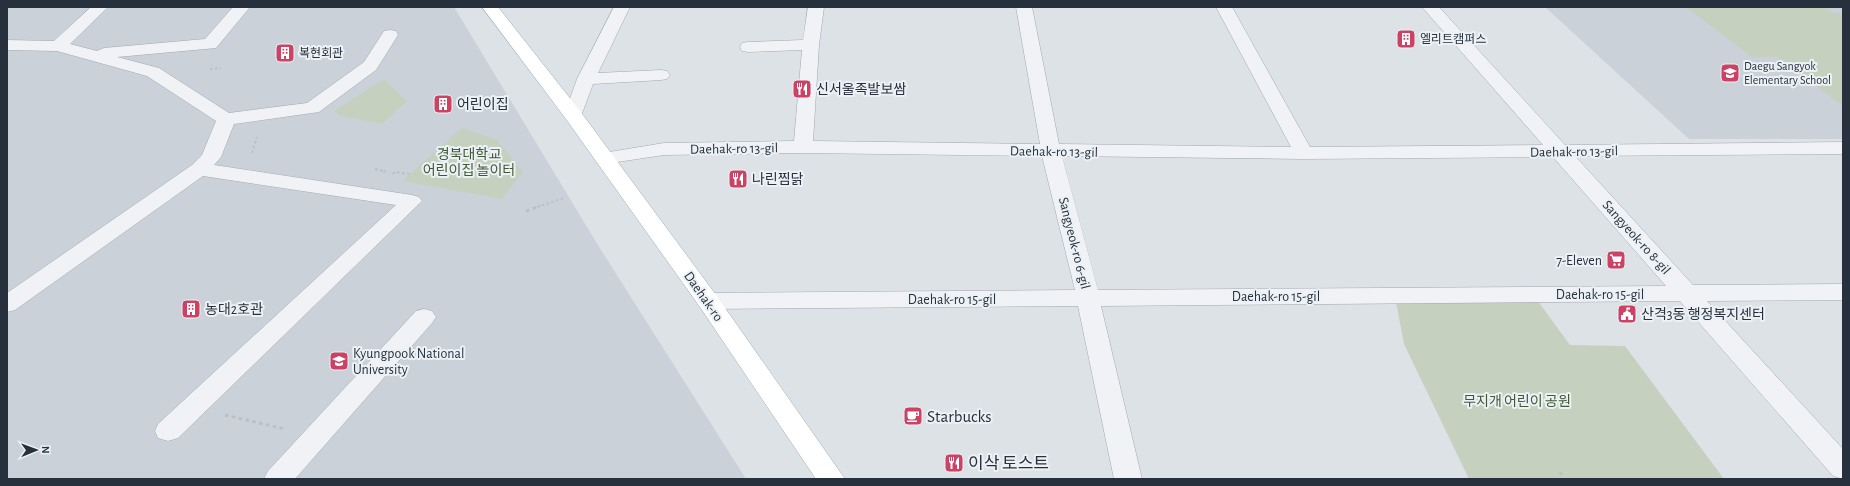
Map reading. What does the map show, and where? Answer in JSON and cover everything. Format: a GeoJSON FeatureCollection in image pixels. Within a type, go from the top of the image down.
{"type":"FeatureCollection","features":[{"type":"Feature","properties":{"kind":"main road","name":"Daehak-ro"},"geometry":{"type":"LineString","coordinates":[[490,7],[573,115],[708,301],[831,479]]}},
{"type":"Feature","properties":{"kind":"street"},"geometry":{"type":"LineString","coordinates":[[58,46],[100,7]]}},
{"type":"Feature","properties":{"kind":"street"},"geometry":{"type":"LineString","coordinates":[[91,54],[210,44],[242,7]]}},
{"type":"Feature","properties":{"kind":"street"},"geometry":{"type":"LineString","coordinates":[[573,115],[586,79],[622,7]]}},
{"type":"Feature","properties":{"kind":"street"},"geometry":{"type":"LineString","coordinates":[[803,147],[810,45],[816,7]]}},
{"type":"Feature","properties":{"kind":"street","name":"Sangyeok-ro 6-gil"},"geometry":{"type":"LineString","coordinates":[[1024,7],[1051,151],[1088,298],[1128,479]]}},
{"type":"Feature","properties":{"kind":"street"},"geometry":{"type":"LineString","coordinates":[[1224,7],[1304,153]]}},
{"type":"Feature","properties":{"kind":"street","name":"Sangyeok-ro 8-gil"},"geometry":{"type":"LineString","coordinates":[[1430,7],[1843,468]]}},
{"type":"Feature","properties":{"kind":"street"},"geometry":{"type":"LineString","coordinates":[[7,45],[58,46],[153,72],[226,119],[312,108],[370,66],[390,35]]}},
{"type":"Feature","properties":{"kind":"street"},"geometry":{"type":"LineString","coordinates":[[748,47],[810,45]]}},
{"type":"Feature","properties":{"kind":"street"},"geometry":{"type":"LineString","coordinates":[[586,79],[661,75]]}},
{"type":"Feature","properties":{"kind":"street"},"geometry":{"type":"LineString","coordinates":[[7,304],[200,169],[211,157],[226,119]]}},
{"type":"Feature","properties":{"kind":"street","name":"Daehak-ro 13-gil"},"geometry":{"type":"LineString","coordinates":[[604,158],[664,149],[803,147],[1304,153],[1843,148]]}},
{"type":"Feature","properties":{"kind":"street"},"geometry":{"type":"LineString","coordinates":[[168,431],[412,201],[200,169]]}},
{"type":"Feature","properties":{"kind":"street","name":"Daehak-ro 15-gil"},"geometry":{"type":"LineString","coordinates":[[708,301],[1843,292]]}},
{"type":"Feature","properties":{"kind":"street"},"geometry":{"type":"LineString","coordinates":[[278,479],[424,316]]}},
{"type":"Feature","properties":{"kind":"path"},"geometry":{"type":"LineString","coordinates":[[210,69],[221,68]]}},
{"type":"Feature","properties":{"kind":"path"},"geometry":{"type":"LineString","coordinates":[[526,211],[564,198]]}},
{"type":"Feature","properties":{"kind":"path"},"geometry":{"type":"LineString","coordinates":[[193,407],[316,436]]}},
{"type":"Feature","properties":{"kind":"path"},"geometry":{"type":"LineString","coordinates":[[1560,472],[1564,479]]}},
{"type":"Feature","properties":{"kind":"shaded area","name":"Kyungpook National University"},"geometry":{"type":"Polygon","coordinates":[[[7,7],[454,7],[596,242],[746,479],[7,479],[7,7]]]}},
{"type":"Feature","properties":{"kind":"shaded area","name":"Daegu Sangyok Elementary School"},"geometry":{"type":"Polygon","coordinates":[[[1545,7],[1843,7],[1843,139],[1689,139],[1545,7]]]}},
{"type":"Feature","properties":{"kind":"green space"},"geometry":{"type":"Polygon","coordinates":[[[1686,7],[1825,7],[1834,13],[1843,13],[1843,106],[1777,57],[1753,58],[1686,7]]]}},
{"type":"Feature","properties":{"kind":"green space"},"geometry":{"type":"Polygon","coordinates":[[[384,79],[407,101],[382,124],[341,116],[334,111],[384,79]]]}},
{"type":"Feature","properties":{"kind":"green space","name":"경북대학교 어린이집 놀이터"},"geometry":{"type":"Polygon","coordinates":[[[462,128],[497,140],[523,172],[502,199],[402,181],[462,128]]]}},
{"type":"Feature","properties":{"kind":"green space","name":"무지개 어린이 공원"},"geometry":{"type":"Polygon","coordinates":[[[1537,300],[1570,345],[1625,346],[1724,479],[1469,479],[1404,344],[1396,302],[1537,300]]]}},
{"type":"Feature","properties":{"kind":"place","name":"엘리트캠퍼스"},"geometry":{"type":"Point","coordinates":[1406,39]}},
{"type":"Feature","properties":{"kind":"place","name":"복현회관"},"geometry":{"type":"Point","coordinates":[285,53]}},
{"type":"Feature","properties":{"kind":"place","name":"Daegu Sangyok Elementary School"},"geometry":{"type":"Point","coordinates":[1730,73]}},
{"type":"Feature","properties":{"kind":"place","name":"신서울족발보쌈"},"geometry":{"type":"Point","coordinates":[802,89]}},
{"type":"Feature","properties":{"kind":"place","name":"어린이집"},"geometry":{"type":"Point","coordinates":[443,104]}},
{"type":"Feature","properties":{"kind":"place","name":"나린찜닭"},"geometry":{"type":"Point","coordinates":[738,179]}},
{"type":"Feature","properties":{"kind":"place","name":"7-Eleven"},"geometry":{"type":"Point","coordinates":[1616,260]}},
{"type":"Feature","properties":{"kind":"place","name":"농대2호관"},"geometry":{"type":"Point","coordinates":[191,309]}},
{"type":"Feature","properties":{"kind":"place","name":"산격3동 행정복지센터"},"geometry":{"type":"Point","coordinates":[1627,314]}},
{"type":"Feature","properties":{"kind":"place","name":"Kyungpook National University"},"geometry":{"type":"Point","coordinates":[339,361]}},
{"type":"Feature","properties":{"kind":"place","name":"Starbucks"},"geometry":{"type":"Point","coordinates":[913,416]}},
{"type":"Feature","properties":{"kind":"place","name":"이삭 토스트"},"geometry":{"type":"Point","coordinates":[954,463]}}]}
